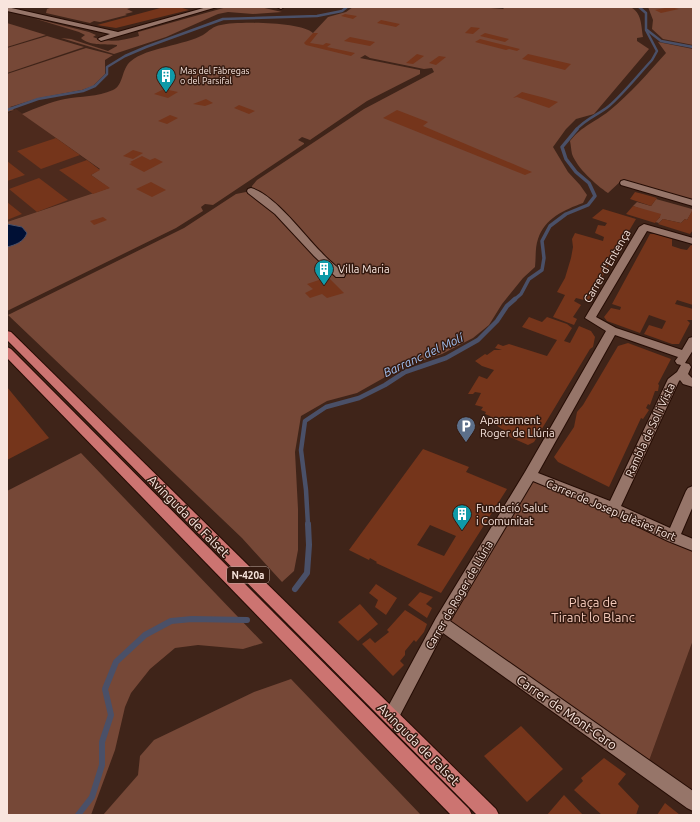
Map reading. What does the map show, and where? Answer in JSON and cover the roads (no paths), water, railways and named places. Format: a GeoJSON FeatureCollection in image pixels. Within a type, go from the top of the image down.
{"type":"FeatureCollection","features":[{"type":"Feature","properties":{"kind":"main road","name":"Avinguda de Falset"},"geometry":{"type":"LineString","coordinates":[[7,334],[490,815]]}},
{"type":"Feature","properties":{"kind":"main road","name":"Avinguda de Falset"},"geometry":{"type":"LineString","coordinates":[[7,351],[463,815]]}},
{"type":"Feature","properties":{"kind":"street"},"geometry":{"type":"LineString","coordinates":[[101,39],[214,7]]}},
{"type":"Feature","properties":{"kind":"street"},"geometry":{"type":"LineString","coordinates":[[7,9],[117,34]]}},
{"type":"Feature","properties":{"kind":"street"},"geometry":{"type":"LineString","coordinates":[[15,17],[35,10]]}},
{"type":"Feature","properties":{"kind":"street"},"geometry":{"type":"LineString","coordinates":[[86,26],[97,22]]}},
{"type":"Feature","properties":{"kind":"street"},"geometry":{"type":"LineString","coordinates":[[624,183],[693,202]]}},
{"type":"Feature","properties":{"kind":"street"},"geometry":{"type":"LineString","coordinates":[[251,191],[265,199],[279,212],[340,276]]}},
{"type":"Feature","properties":{"kind":"street","name":"Carrer d'Entença"},"geometry":{"type":"LineString","coordinates":[[612,330],[590,318],[644,227],[691,240]]}},
{"type":"Feature","properties":{"kind":"street"},"geometry":{"type":"LineString","coordinates":[[612,330],[684,355]]}},
{"type":"Feature","properties":{"kind":"street","name":"Carrer de Roger de Llúria"},"geometry":{"type":"LineString","coordinates":[[390,716],[441,623],[530,475],[612,330]]}},
{"type":"Feature","properties":{"kind":"street"},"geometry":{"type":"LineString","coordinates":[[693,340],[681,360],[687,368],[687,381],[693,384]]}},
{"type":"Feature","properties":{"kind":"street","name":"Rambla de Sol i Vista"},"geometry":{"type":"LineString","coordinates":[[613,508],[674,379],[687,368]]}},
{"type":"Feature","properties":{"kind":"street","name":"Carrer de Josep Iglèsies Fort"},"geometry":{"type":"LineString","coordinates":[[530,475],[613,508],[693,545]]}},
{"type":"Feature","properties":{"kind":"street"},"geometry":{"type":"LineString","coordinates":[[673,537],[693,491]]}},
{"type":"Feature","properties":{"kind":"street","name":"Carrer de Mont-Caro"},"geometry":{"type":"LineString","coordinates":[[441,623],[693,802]]}},
{"type":"Feature","properties":{"kind":"water"},"geometry":{"type":"Polygon","coordinates":[[[7,224],[22,227],[27,233],[21,241],[7,247],[7,224]]]}},
{"type":"Feature","properties":{"kind":"waterway"},"geometry":{"type":"LineString","coordinates":[[7,110],[38,99],[83,91],[95,86],[107,74],[107,67],[125,56],[223,19],[317,16],[342,11],[347,7]]}},
{"type":"Feature","properties":{"kind":"waterway","name":"Barranc del Molí"},"geometry":{"type":"LineString","coordinates":[[577,129],[583,123],[615,101],[652,60],[657,51],[646,30],[646,13],[639,7]]}},
{"type":"Feature","properties":{"kind":"waterway"},"geometry":{"type":"LineString","coordinates":[[647,30],[661,41],[693,47]]}},
{"type":"Feature","properties":{"kind":"waterway","name":"Barranc del Molí"},"geometry":{"type":"LineString","coordinates":[[514,300],[521,294],[529,279],[542,270],[544,258],[542,241],[550,226],[566,214],[588,205],[595,196],[589,183],[576,172],[566,159],[562,147],[577,129]]}},
{"type":"Feature","properties":{"kind":"waterway","name":"Barranc del Molí"},"geometry":{"type":"LineString","coordinates":[[308,525],[306,490],[301,450],[305,421],[326,407],[359,398],[385,385],[405,372],[446,358],[478,340],[497,321],[507,306],[515,299]]}},
{"type":"Feature","properties":{"kind":"waterway","name":"Barranc del Molí"},"geometry":{"type":"LineString","coordinates":[[295,589],[307,573],[309,545],[308,524]]}},
{"type":"Feature","properties":{"kind":"waterway","name":"Barranc del Molí"},"geometry":{"type":"LineString","coordinates":[[78,815],[92,797],[102,765],[102,742],[111,715],[105,689],[116,662],[145,635],[171,621],[192,619],[247,620]]}},
{"type":"Feature","properties":{"kind":"place","name":"Mas del Fàbregas o del Parsifal"},"geometry":{"type":"Point","coordinates":[166,93]}},
{"type":"Feature","properties":{"kind":"place","name":"Villa Maria"},"geometry":{"type":"Point","coordinates":[324,286]}},
{"type":"Feature","properties":{"kind":"place","name":"Aparcament Roger de Llúria"},"geometry":{"type":"Point","coordinates":[466,443]}},
{"type":"Feature","properties":{"kind":"place","name":"Fundació Salut i Comunitat"},"geometry":{"type":"Point","coordinates":[462,531]}},
{"type":"Feature","properties":{"kind":"park label","name":"Plaça de Tirant lo Blanc"},"geometry":{"type":"Point","coordinates":[593,610]}}]}
